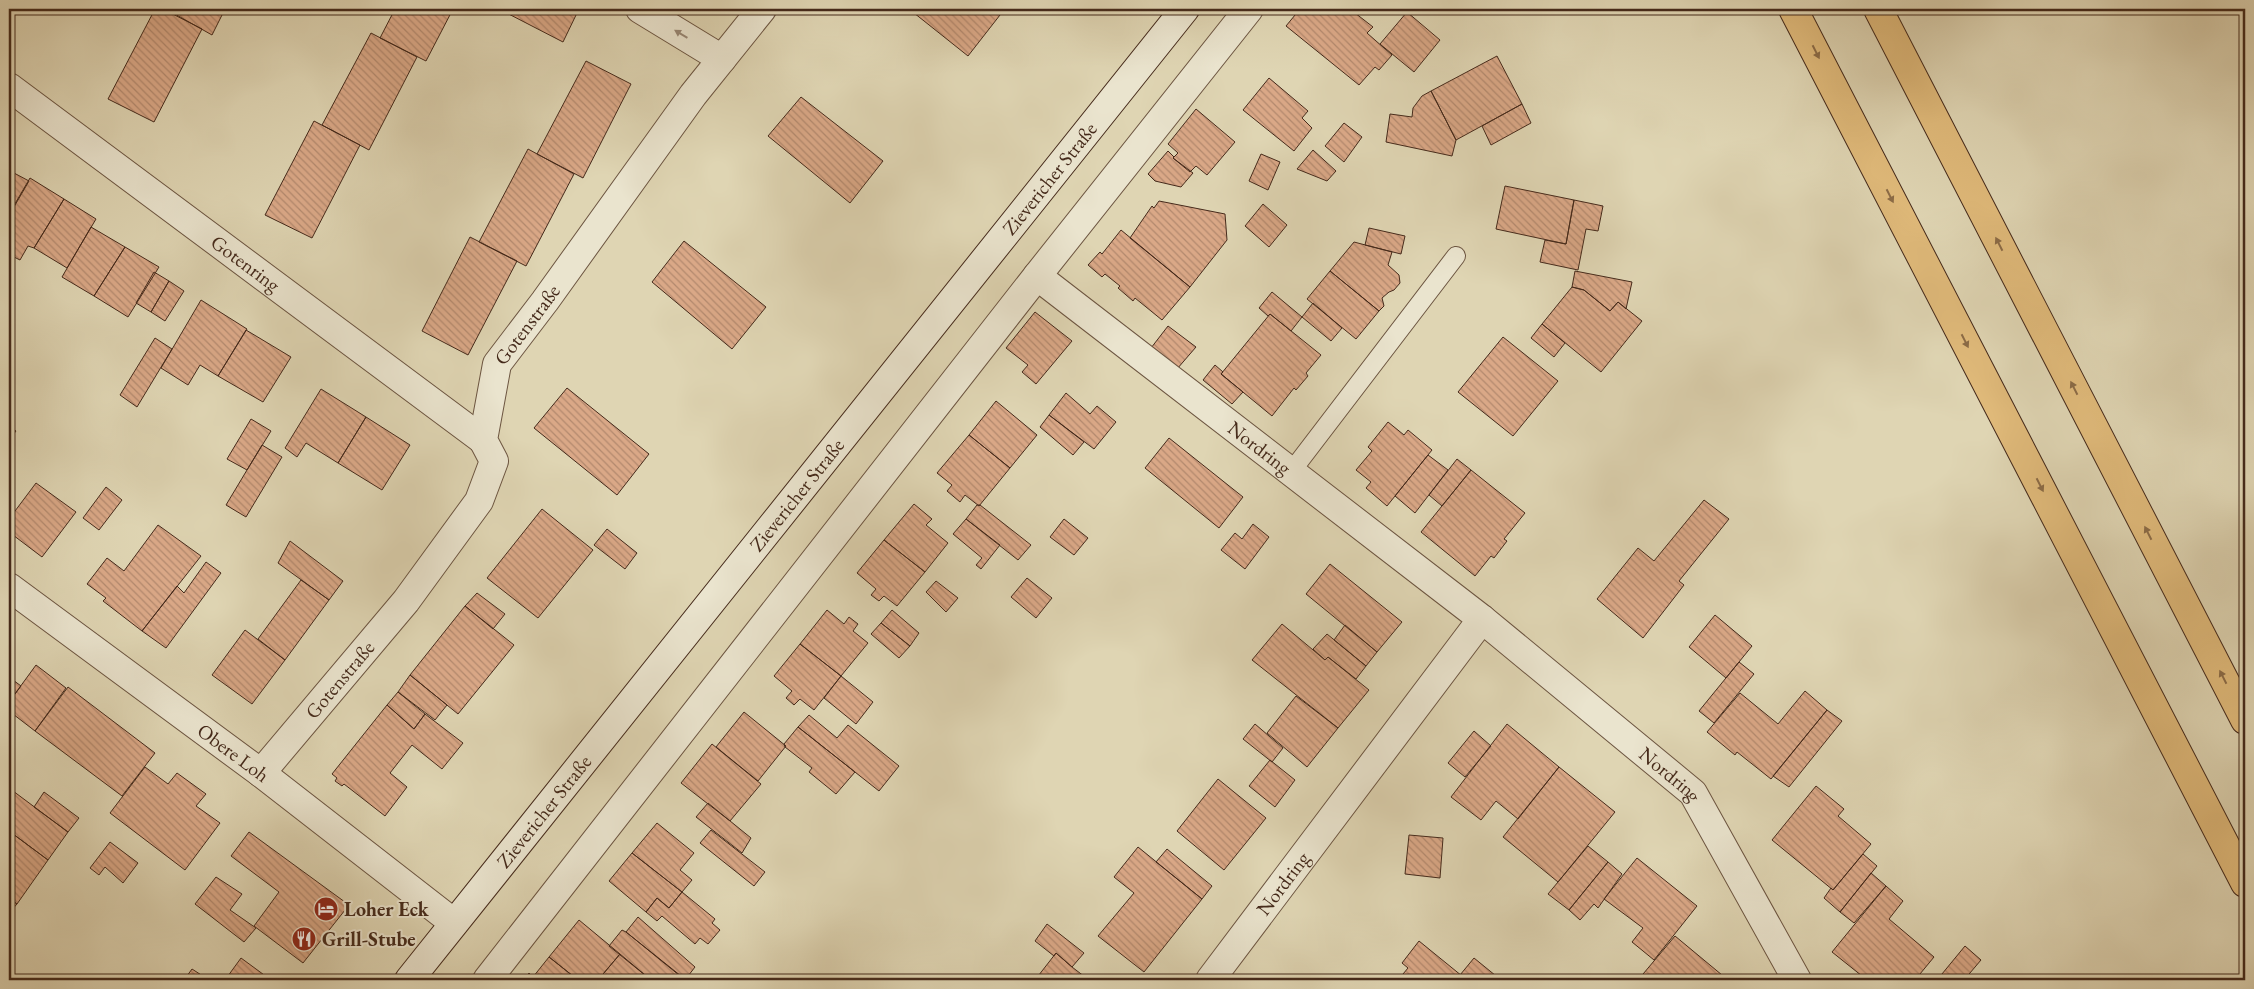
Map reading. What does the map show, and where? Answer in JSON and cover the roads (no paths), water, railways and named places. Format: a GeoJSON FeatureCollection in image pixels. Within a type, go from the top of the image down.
{"type":"FeatureCollection","features":[{"type":"Feature","properties":{"kind":"highway"},"geometry":{"type":"LineString","coordinates":[[1794,9],[2245,883]]}},
{"type":"Feature","properties":{"kind":"highway"},"geometry":{"type":"LineString","coordinates":[[1878,9],[2245,720]]}},
{"type":"Feature","properties":{"kind":"street"},"geometry":{"type":"LineString","coordinates":[[640,9],[722,59]]}},
{"type":"Feature","properties":{"kind":"street","name":"Gotenstraße"},"geometry":{"type":"LineString","coordinates":[[261,773],[406,601],[479,501],[494,461],[483,440],[497,364],[722,59],[762,9]]}},
{"type":"Feature","properties":{"kind":"street","name":"Zievericher Straße"},"geometry":{"type":"LineString","coordinates":[[409,980],[1185,9]]}},
{"type":"Feature","properties":{"kind":"street"},"geometry":{"type":"LineString","coordinates":[[487,980],[1036,276],[1249,9]]}},
{"type":"Feature","properties":{"kind":"street","name":"Gotenring"},"geometry":{"type":"LineString","coordinates":[[9,87],[483,440]]}},
{"type":"Feature","properties":{"kind":"street","name":"Nordring"},"geometry":{"type":"LineString","coordinates":[[1036,276],[1482,619],[1693,794],[1797,980]]}},
{"type":"Feature","properties":{"kind":"street","name":"Obere Loh"},"geometry":{"type":"LineString","coordinates":[[9,587],[261,773],[454,923]]}},
{"type":"Feature","properties":{"kind":"street","name":"Nordring"},"geometry":{"type":"LineString","coordinates":[[1210,980],[1482,619]]}},
{"type":"Feature","properties":{"kind":"lane"},"geometry":{"type":"LineString","coordinates":[[1291,472],[1456,256]]}},
{"type":"Feature","properties":{"kind":"place","name":"Loher Eck"},"geometry":{"type":"Point","coordinates":[326,909]}},
{"type":"Feature","properties":{"kind":"place","name":"Grill-Stube"},"geometry":{"type":"Point","coordinates":[304,939]}}]}
